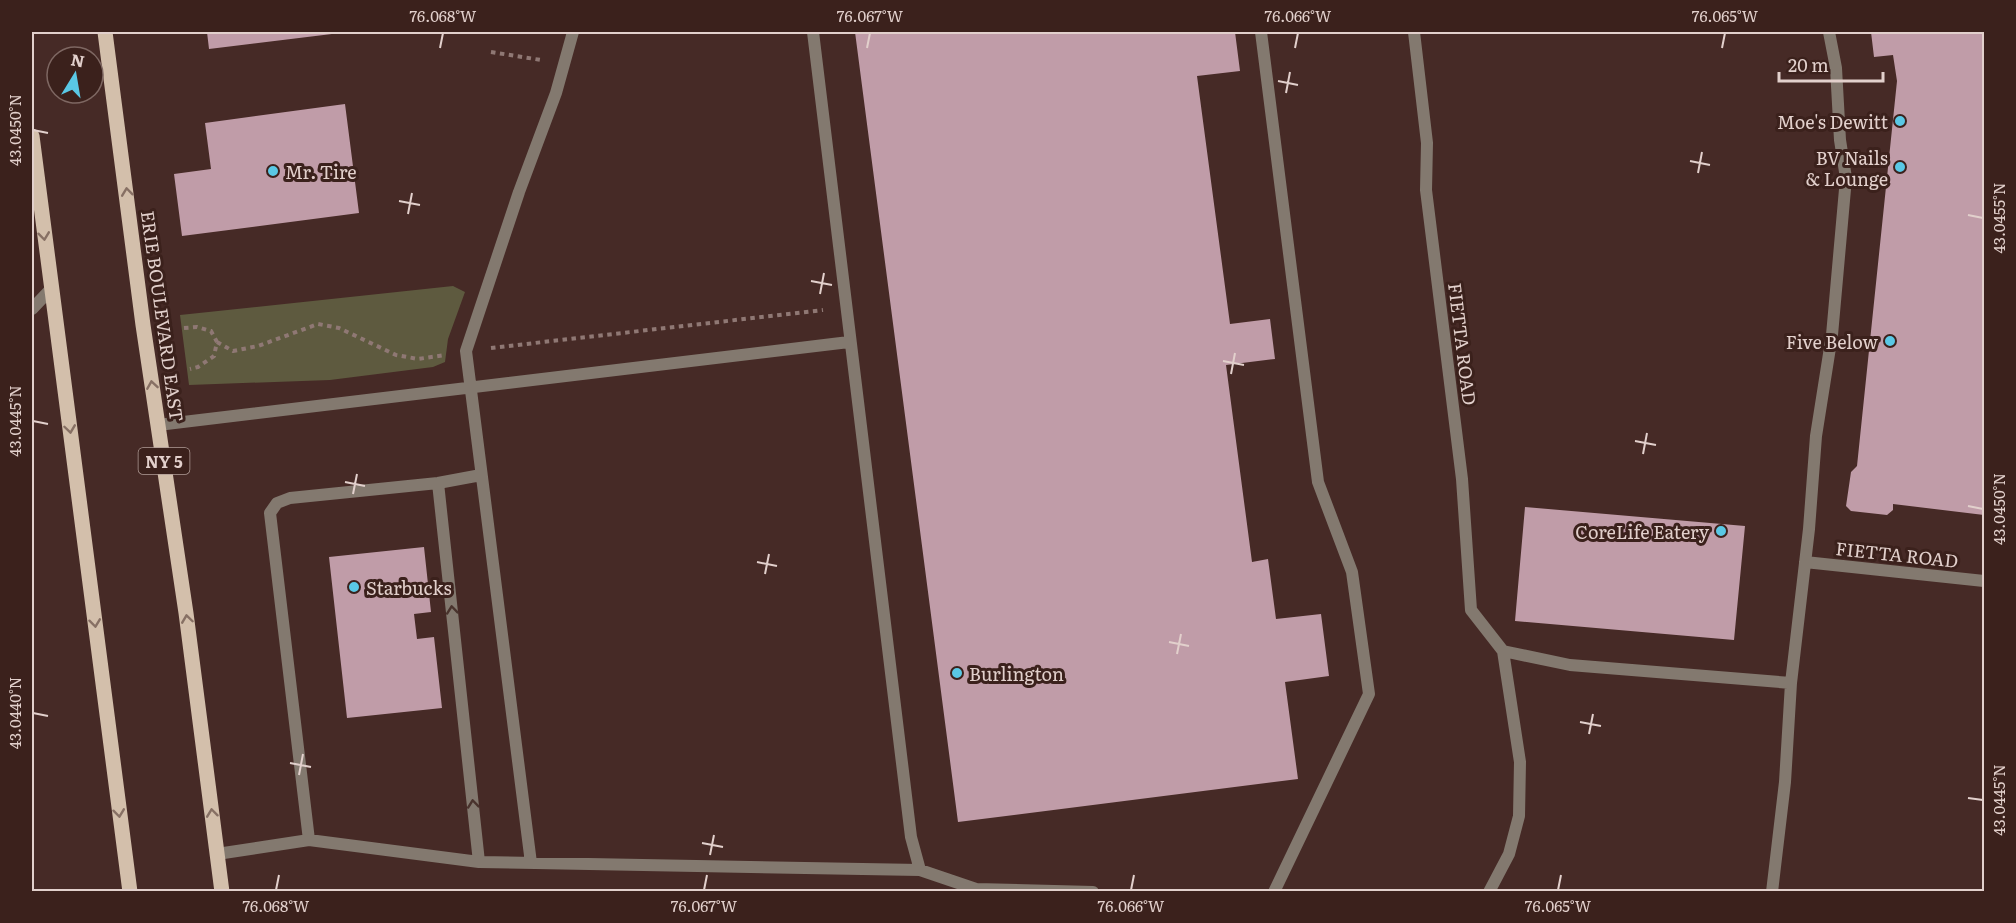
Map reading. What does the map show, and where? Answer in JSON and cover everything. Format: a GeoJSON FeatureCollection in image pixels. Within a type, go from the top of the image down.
{"type":"FeatureCollection","features":[{"type":"Feature","properties":{"kind":"main road","name":"ERIE BOULEVARD EAST"},"geometry":{"type":"LineString","coordinates":[[105,32],[186,613],[222,891]]}},
{"type":"Feature","properties":{"kind":"main road"},"geometry":{"type":"LineString","coordinates":[[32,136],[130,891]]}},
{"type":"Feature","properties":{"kind":"lane"},"geometry":{"type":"LineString","coordinates":[[531,863],[466,351],[519,192],[556,93],[573,32]]}},
{"type":"Feature","properties":{"kind":"lane"},"geometry":{"type":"LineString","coordinates":[[813,32],[911,837],[920,870]]}},
{"type":"Feature","properties":{"kind":"lane"},"geometry":{"type":"LineString","coordinates":[[1261,32],[1318,482],[1352,572],[1369,694],[1274,891]]}},
{"type":"Feature","properties":{"kind":"lane","name":"FIETTA ROAD"},"geometry":{"type":"LineString","coordinates":[[1414,32],[1427,143],[1426,190],[1462,479],[1471,610],[1503,651]]}},
{"type":"Feature","properties":{"kind":"lane"},"geometry":{"type":"LineString","coordinates":[[1772,891],[1785,782],[1791,683],[1816,436],[1832,335],[1846,178],[1840,141],[1836,68],[1829,32]]}},
{"type":"Feature","properties":{"kind":"lane"},"geometry":{"type":"LineString","coordinates":[[32,309],[51,289]]}},
{"type":"Feature","properties":{"kind":"lane"},"geometry":{"type":"LineString","coordinates":[[158,425],[849,342]]}},
{"type":"Feature","properties":{"kind":"lane"},"geometry":{"type":"LineString","coordinates":[[309,840],[270,513],[277,503],[290,498],[438,483],[481,475]]}},
{"type":"Feature","properties":{"kind":"lane"},"geometry":{"type":"LineString","coordinates":[[438,483],[479,862]]}},
{"type":"Feature","properties":{"kind":"lane","name":"FIETTA ROAD"},"geometry":{"type":"LineString","coordinates":[[1805,562],[1984,581]]}},
{"type":"Feature","properties":{"kind":"lane"},"geometry":{"type":"LineString","coordinates":[[1489,891],[1509,854],[1520,816],[1520,762],[1503,651],[1570,665],[1791,683]]}},
{"type":"Feature","properties":{"kind":"lane"},"geometry":{"type":"LineString","coordinates":[[217,854],[309,840],[479,862],[920,870],[976,889],[1093,891]]}},
{"type":"Feature","properties":{"kind":"path"},"geometry":{"type":"LineString","coordinates":[[491,52],[538,60]]}},
{"type":"Feature","properties":{"kind":"path"},"geometry":{"type":"LineString","coordinates":[[184,328],[197,327],[210,331],[217,342],[233,351],[258,346],[318,324],[339,328],[396,355],[418,359],[466,351],[845,308]]}},
{"type":"Feature","properties":{"kind":"path"},"geometry":{"type":"LineString","coordinates":[[190,369],[198,367],[214,356],[217,342]]}},
{"type":"Feature","properties":{"kind":"shaded area"},"geometry":{"type":"Polygon","coordinates":[[[453,286],[465,292],[448,339],[445,362],[433,367],[330,380],[189,385],[180,315],[453,286]]]}},
{"type":"Feature","properties":{"kind":"building"},"geometry":{"type":"Polygon","coordinates":[[[207,32],[340,32],[340,33],[209,49],[207,32]]]}},
{"type":"Feature","properties":{"kind":"building"},"geometry":{"type":"Polygon","coordinates":[[[855,32],[1235,32],[1240,71],[1197,76],[1230,324],[1270,319],[1275,359],[1226,365],[1252,562],[1268,559],[1276,619],[1321,614],[1329,676],[1285,682],[1298,779],[958,822],[855,32]]]}},
{"type":"Feature","properties":{"kind":"building"},"geometry":{"type":"Polygon","coordinates":[[[1871,32],[1984,32],[1984,515],[1893,504],[1893,510],[1887,515],[1851,511],[1846,506],[1851,472],[1857,466],[1897,81],[1893,55],[1874,57],[1871,32]]]}},
{"type":"Feature","properties":{"kind":"building","name":"Mr. Tire"},"geometry":{"type":"Polygon","coordinates":[[[345,104],[359,213],[182,236],[174,174],[211,169],[205,123],[345,104]]]}},
{"type":"Feature","properties":{"kind":"building"},"geometry":{"type":"Polygon","coordinates":[[[1525,507],[1745,526],[1734,640],[1515,621],[1525,507]]]}},
{"type":"Feature","properties":{"kind":"building"},"geometry":{"type":"Polygon","coordinates":[[[424,547],[431,612],[414,614],[417,639],[434,637],[442,708],[347,718],[329,557],[424,547]]]}},
{"type":"Feature","properties":{"kind":"place","name":"Moe's Dewitt"},"geometry":{"type":"Point","coordinates":[1900,121]}},
{"type":"Feature","properties":{"kind":"place","name":"BV Nails & Lounge"},"geometry":{"type":"Point","coordinates":[1900,167]}},
{"type":"Feature","properties":{"kind":"place","name":"Mr. Tire"},"geometry":{"type":"Point","coordinates":[273,171]}},
{"type":"Feature","properties":{"kind":"place","name":"Five Below"},"geometry":{"type":"Point","coordinates":[1890,341]}},
{"type":"Feature","properties":{"kind":"place","name":"CoreLife Eatery"},"geometry":{"type":"Point","coordinates":[1721,531]}},
{"type":"Feature","properties":{"kind":"place","name":"Starbucks"},"geometry":{"type":"Point","coordinates":[354,587]}},
{"type":"Feature","properties":{"kind":"place","name":"Burlington"},"geometry":{"type":"Point","coordinates":[957,673]}}]}
